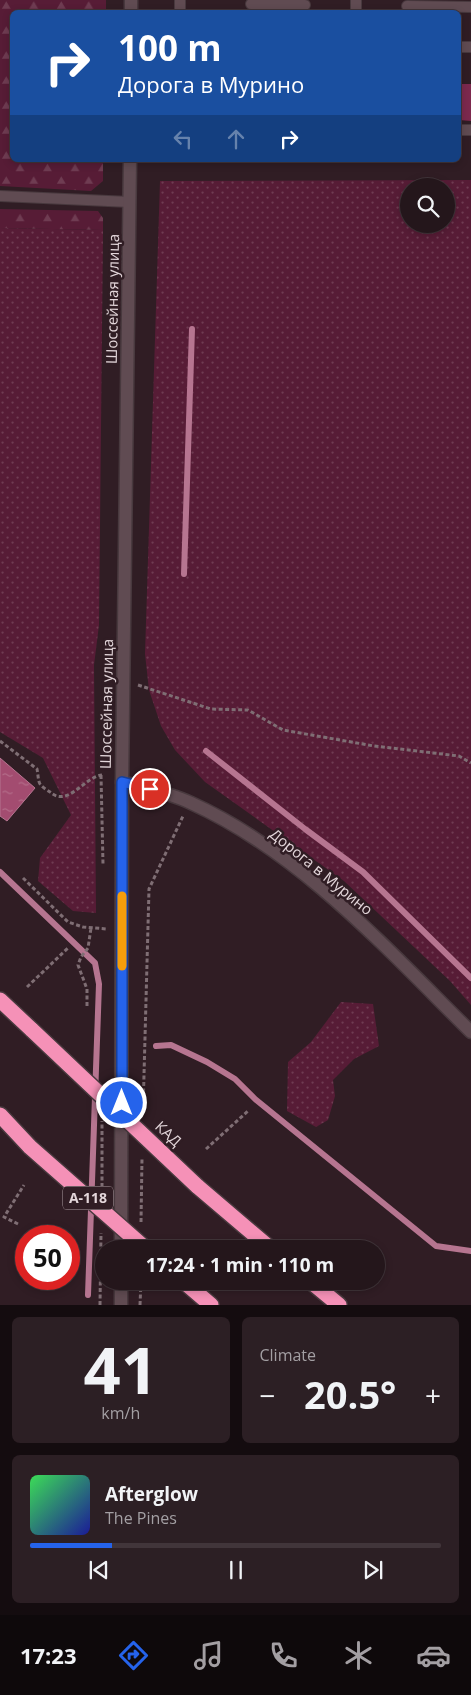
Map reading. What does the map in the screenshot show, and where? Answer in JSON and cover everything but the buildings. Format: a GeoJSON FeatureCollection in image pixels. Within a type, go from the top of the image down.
{"type":"FeatureCollection","features":[{"type":"Feature","properties":{"kind":"highway","name":"КАД"},"geometry":{"type":"LineString","coordinates":[[0,1000],[197,1186],[260,1240]]}},
{"type":"Feature","properties":{"kind":"highway","name":"А-118"},"geometry":{"type":"LineString","coordinates":[[0,1116],[30,1147],[136,1240]]}},
{"type":"Feature","properties":{"kind":"highway"},"geometry":{"type":"LineString","coordinates":[[193,1290],[211,1305]]}},
{"type":"Feature","properties":{"kind":"highway"},"geometry":{"type":"LineString","coordinates":[[321,1290],[339,1305]]}},
{"type":"Feature","properties":{"kind":"main road","name":"Шоссейная улица"},"geometry":{"type":"LineString","coordinates":[[121,1240],[122,782],[130,162]]}},
{"type":"Feature","properties":{"kind":"main road","name":"Дорога в Мурино"},"geometry":{"type":"LineString","coordinates":[[122,782],[189,802],[219,816],[293,866],[341,906],[384,946],[471,1032]]}},
{"type":"Feature","properties":{"kind":"main road"},"geometry":{"type":"LineString","coordinates":[[121,1290],[121,1305]]}},
{"type":"Feature","properties":{"kind":"lane"},"geometry":{"type":"LineString","coordinates":[[251,6],[305,5]]}},
{"type":"Feature","properties":{"kind":"lane"},"geometry":{"type":"LineString","coordinates":[[407,6],[471,7]]}},
{"type":"Feature","properties":{"kind":"lane"},"geometry":{"type":"LineString","coordinates":[[0,196],[130,202]]}},
{"type":"Feature","properties":{"kind":"path"},"geometry":{"type":"LineString","coordinates":[[123,681],[211,709],[248,710],[283,730],[374,746],[459,756],[471,763]]}},
{"type":"Feature","properties":{"kind":"path"},"geometry":{"type":"LineString","coordinates":[[0,741],[37,769],[40,783],[53,795],[61,797],[71,794],[95,776],[102,775],[122,782]]}},
{"type":"Feature","properties":{"kind":"path"},"geometry":{"type":"LineString","coordinates":[[102,775],[103,871]]}},
{"type":"Feature","properties":{"kind":"path"},"geometry":{"type":"LineString","coordinates":[[143,1121],[149,889],[189,802]]}},
{"type":"Feature","properties":{"kind":"path"},"geometry":{"type":"LineString","coordinates":[[23,878],[68,922],[83,927],[122,930]]}},
{"type":"Feature","properties":{"kind":"path"},"geometry":{"type":"LineString","coordinates":[[86,1006],[87,989],[78,965],[88,948],[91,928]]}},
{"type":"Feature","properties":{"kind":"path"},"geometry":{"type":"LineString","coordinates":[[104,938],[105,928]]}},
{"type":"Feature","properties":{"kind":"path"},"geometry":{"type":"LineString","coordinates":[[27,987],[69,947]]}},
{"type":"Feature","properties":{"kind":"path"},"geometry":{"type":"LineString","coordinates":[[206,1149],[248,1111]]}},
{"type":"Feature","properties":{"kind":"path"},"geometry":{"type":"LineString","coordinates":[[102,1117],[102,1196]]}},
{"type":"Feature","properties":{"kind":"path"},"geometry":{"type":"LineString","coordinates":[[141,1229],[142,1150]]}},
{"type":"Feature","properties":{"kind":"path"},"geometry":{"type":"LineString","coordinates":[[18,1224],[4,1217],[24,1185]]}},
{"type":"Feature","properties":{"kind":"path"},"geometry":{"type":"LineString","coordinates":[[100,1305],[101,1226]]}},
{"type":"Feature","properties":{"kind":"path"},"geometry":{"type":"LineString","coordinates":[[140,1290],[140,1305]]}},
{"type":"Feature","properties":{"kind":"green space"},"geometry":{"type":"Polygon","coordinates":[[[0,0],[106,0],[106,10],[10,10],[10,162],[103,162],[103,181],[91,191],[0,186],[0,0]]]}},
{"type":"Feature","properties":{"kind":"green space"},"geometry":{"type":"Polygon","coordinates":[[[400,180],[400,233],[455,233],[455,180],[471,180],[471,1005],[450,981],[344,881],[205,782],[175,750],[161,726],[149,690],[145,654],[160,181],[400,180]]]}},
{"type":"Feature","properties":{"kind":"green space"},"geometry":{"type":"Polygon","coordinates":[[[0,209],[98,211],[103,218],[103,230],[0,228],[0,209]]]}},
{"type":"Feature","properties":{"kind":"green space"},"geometry":{"type":"Polygon","coordinates":[[[0,228],[103,230],[99,625],[94,665],[96,913],[73,911],[38,881],[40,858],[71,815],[43,758],[0,732],[0,228]]]}},
{"type":"Feature","properties":{"kind":"green space"},"geometry":{"type":"Polygon","coordinates":[[[341,1002],[373,1004],[379,1046],[354,1059],[333,1080],[335,1096],[328,1120],[316,1127],[287,1111],[288,1062],[311,1042],[341,1002]]]}},
{"type":"Feature","properties":{"kind":"water"},"geometry":{"type":"Polygon","coordinates":[[[0,758],[35,788],[7,821],[0,816],[0,758]]]}},
{"type":"Feature","properties":{"kind":"waterway"},"geometry":{"type":"LineString","coordinates":[[184,574],[192,329]]}},
{"type":"Feature","properties":{"kind":"waterway"},"geometry":{"type":"LineString","coordinates":[[206,751],[363,872],[471,978]]}},
{"type":"Feature","properties":{"kind":"waterway"},"geometry":{"type":"LineString","coordinates":[[0,872],[95,963],[99,984],[88,1295]]}},
{"type":"Feature","properties":{"kind":"waterway"},"geometry":{"type":"LineString","coordinates":[[156,1046],[171,1045],[207,1062],[235,1079],[255,1099],[436,1246],[471,1251]]}},
{"type":"Feature","properties":{"kind":"slow traffic"},"geometry":{"type":"LineString","coordinates":[[122,896],[122,966]]}},
{"type":"Feature","properties":{"kind":"route"},"geometry":{"type":"LineString","coordinates":[[122,1103],[122,782],[150,789]]}}]}
